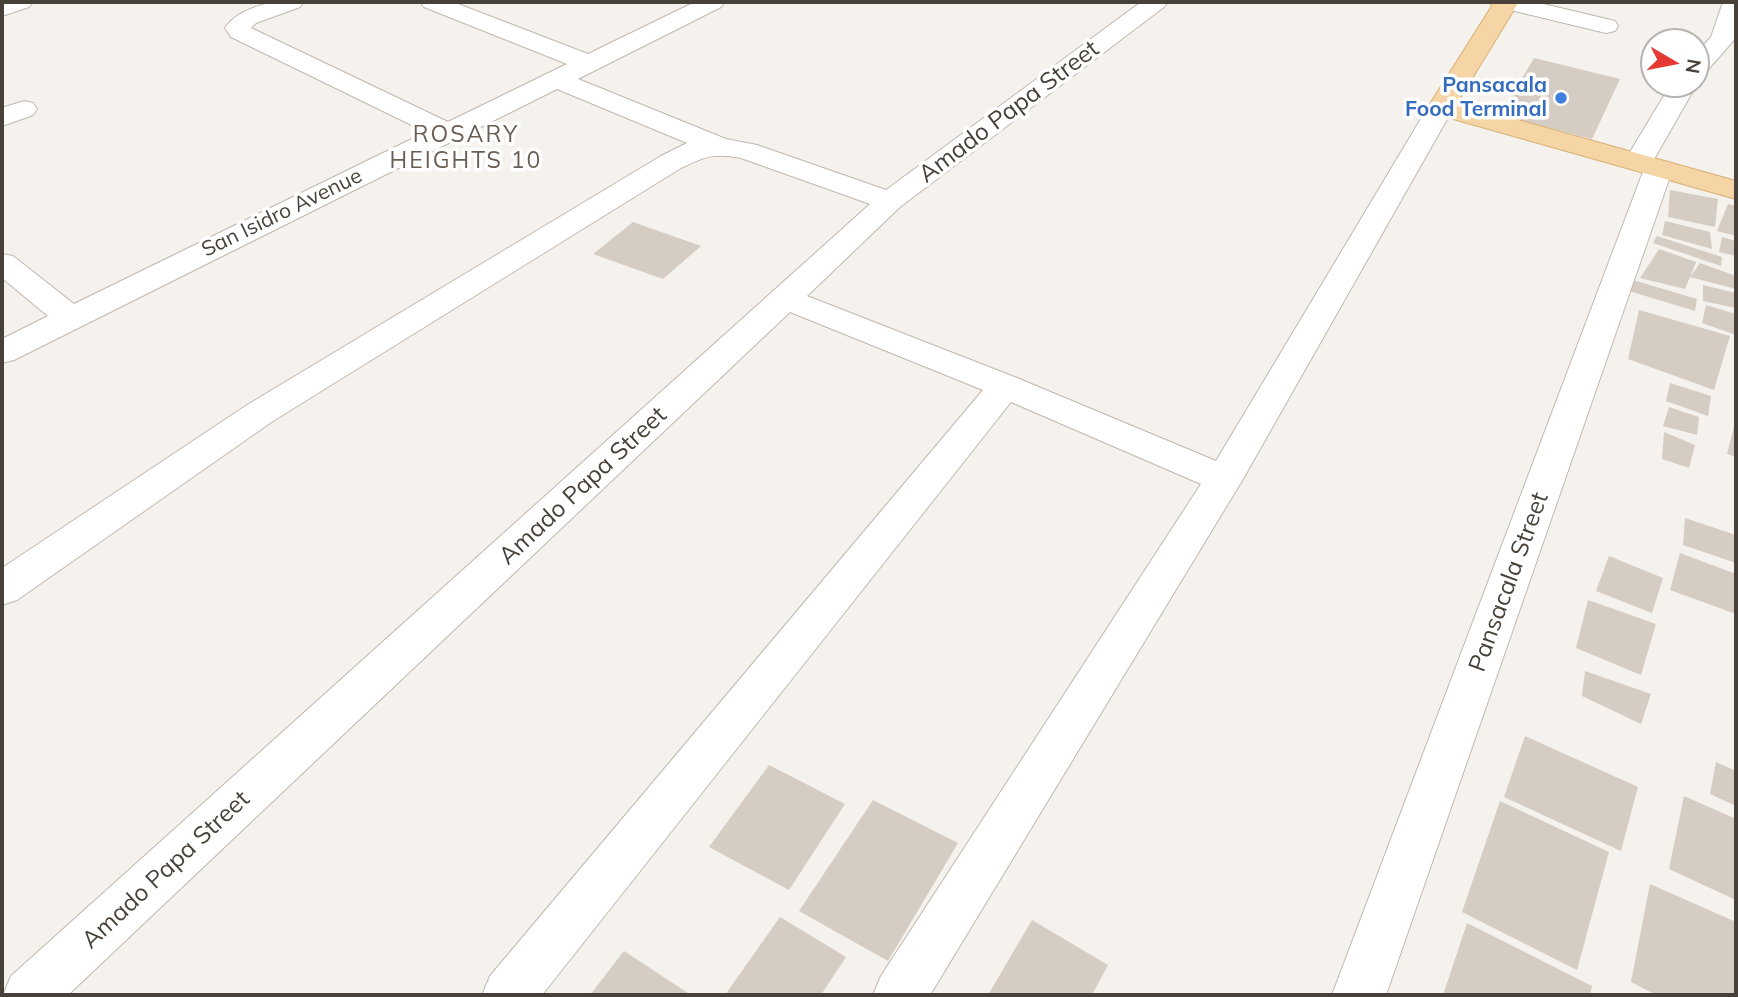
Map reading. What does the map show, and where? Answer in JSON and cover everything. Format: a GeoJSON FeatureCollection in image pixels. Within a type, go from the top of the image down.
{"type":"FeatureCollection","features":[{"type":"Feature","properties":{"kind":"main road"},"geometry":{"type":"LineString","coordinates":[[1504,2],[1441,107],[1736,190]]}},
{"type":"Feature","properties":{"kind":"street"},"geometry":{"type":"LineString","coordinates":[[2,9],[21,2]]}},
{"type":"Feature","properties":{"kind":"street"},"geometry":{"type":"LineString","coordinates":[[292,2],[248,18],[237,28],[240,32],[447,132]]}},
{"type":"Feature","properties":{"kind":"street"},"geometry":{"type":"LineString","coordinates":[[432,2],[588,63]]}},
{"type":"Feature","properties":{"kind":"street","name":"San Isidro Avenue"},"geometry":{"type":"LineString","coordinates":[[2,352],[713,2]]}},
{"type":"Feature","properties":{"kind":"street","name":"Amado Papa Street"},"geometry":{"type":"LineString","coordinates":[[30,995],[787,299],[890,201],[1156,2]]}},
{"type":"Feature","properties":{"kind":"street"},"geometry":{"type":"LineString","coordinates":[[1504,2],[1606,26]]}},
{"type":"Feature","properties":{"kind":"street"},"geometry":{"type":"LineString","coordinates":[[1710,53],[1722,40],[1728,28],[1735,2]]}},
{"type":"Feature","properties":{"kind":"street"},"geometry":{"type":"LineString","coordinates":[[556,79],[719,146],[747,151],[890,201]]}},
{"type":"Feature","properties":{"kind":"street","name":"Pansacala Street"},"geometry":{"type":"LineString","coordinates":[[1359,995],[1648,165],[1678,98]]}},
{"type":"Feature","properties":{"kind":"street"},"geometry":{"type":"LineString","coordinates":[[900,995],[1224,479],[1441,107]]}},
{"type":"Feature","properties":{"kind":"street"},"geometry":{"type":"LineString","coordinates":[[2,589],[260,413],[671,162],[699,148],[719,146]]}},
{"type":"Feature","properties":{"kind":"street"},"geometry":{"type":"LineString","coordinates":[[2,263],[71,318]]}},
{"type":"Feature","properties":{"kind":"street"},"geometry":{"type":"LineString","coordinates":[[787,299],[1005,386],[1224,479]]}},
{"type":"Feature","properties":{"kind":"street"},"geometry":{"type":"LineString","coordinates":[[509,995],[1005,386]]}},
{"type":"Feature","properties":{"kind":"building"},"geometry":{"type":"Polygon","coordinates":[[[1534,58],[1620,79],[1592,139],[1500,115],[1534,58]]]}},
{"type":"Feature","properties":{"kind":"building"},"geometry":{"type":"Polygon","coordinates":[[[1670,190],[1718,199],[1715,227],[1668,217],[1670,190]]]}},
{"type":"Feature","properties":{"kind":"building"},"geometry":{"type":"Polygon","coordinates":[[[1728,204],[1736,206],[1736,236],[1717,231],[1728,204]]]}},
{"type":"Feature","properties":{"kind":"building"},"geometry":{"type":"Polygon","coordinates":[[[1665,221],[1710,232],[1712,249],[1662,235],[1665,221]]]}},
{"type":"Feature","properties":{"kind":"building"},"geometry":{"type":"Polygon","coordinates":[[[633,222],[701,246],[663,279],[593,254],[633,222]]]}},
{"type":"Feature","properties":{"kind":"building"},"geometry":{"type":"Polygon","coordinates":[[[1657,236],[1722,257],[1721,266],[1653,243],[1657,236]]]}},
{"type":"Feature","properties":{"kind":"building"},"geometry":{"type":"Polygon","coordinates":[[[1722,237],[1736,241],[1736,256],[1719,252],[1722,237]]]}},
{"type":"Feature","properties":{"kind":"building"},"geometry":{"type":"Polygon","coordinates":[[[1659,249],[1696,262],[1685,289],[1640,278],[1659,249]]]}},
{"type":"Feature","properties":{"kind":"building"},"geometry":{"type":"Polygon","coordinates":[[[1700,263],[1736,276],[1736,289],[1690,277],[1700,263]]]}},
{"type":"Feature","properties":{"kind":"building"},"geometry":{"type":"Polygon","coordinates":[[[1633,280],[1697,299],[1695,311],[1629,291],[1633,280]]]}},
{"type":"Feature","properties":{"kind":"building"},"geometry":{"type":"Polygon","coordinates":[[[1703,285],[1736,293],[1736,308],[1703,301],[1703,285]]]}},
{"type":"Feature","properties":{"kind":"building"},"geometry":{"type":"Polygon","coordinates":[[[1706,305],[1736,314],[1736,335],[1702,323],[1706,305]]]}},
{"type":"Feature","properties":{"kind":"building"},"geometry":{"type":"Polygon","coordinates":[[[1639,310],[1730,336],[1714,390],[1628,359],[1639,310]]]}},
{"type":"Feature","properties":{"kind":"building"},"geometry":{"type":"Polygon","coordinates":[[[1670,383],[1711,396],[1708,416],[1666,401],[1670,383]]]}},
{"type":"Feature","properties":{"kind":"building"},"geometry":{"type":"Polygon","coordinates":[[[1669,407],[1699,417],[1697,435],[1663,426],[1669,407]]]}},
{"type":"Feature","properties":{"kind":"building"},"geometry":{"type":"Polygon","coordinates":[[[1736,419],[1736,457],[1727,454],[1736,419]]]}},
{"type":"Feature","properties":{"kind":"building"},"geometry":{"type":"Polygon","coordinates":[[[1664,432],[1695,445],[1689,468],[1662,459],[1664,432]]]}},
{"type":"Feature","properties":{"kind":"building"},"geometry":{"type":"Polygon","coordinates":[[[1685,518],[1736,535],[1736,563],[1683,545],[1685,518]]]}},
{"type":"Feature","properties":{"kind":"building"},"geometry":{"type":"Polygon","coordinates":[[[1680,553],[1736,574],[1736,614],[1670,590],[1680,553]]]}},
{"type":"Feature","properties":{"kind":"building"},"geometry":{"type":"Polygon","coordinates":[[[1609,556],[1663,578],[1652,613],[1596,591],[1609,556]]]}},
{"type":"Feature","properties":{"kind":"building"},"geometry":{"type":"Polygon","coordinates":[[[1588,600],[1656,624],[1641,675],[1576,648],[1588,600]]]}},
{"type":"Feature","properties":{"kind":"building"},"geometry":{"type":"Polygon","coordinates":[[[1585,671],[1651,694],[1641,724],[1582,696],[1585,671]]]}},
{"type":"Feature","properties":{"kind":"building"},"geometry":{"type":"Polygon","coordinates":[[[1525,736],[1638,787],[1621,851],[1504,797],[1525,736]]]}},
{"type":"Feature","properties":{"kind":"building"},"geometry":{"type":"Polygon","coordinates":[[[1716,762],[1736,771],[1736,806],[1710,794],[1716,762]]]}},
{"type":"Feature","properties":{"kind":"building"},"geometry":{"type":"Polygon","coordinates":[[[769,765],[845,804],[789,890],[709,847],[769,765]]]}},
{"type":"Feature","properties":{"kind":"building"},"geometry":{"type":"Polygon","coordinates":[[[1684,796],[1736,819],[1736,900],[1669,869],[1684,796]]]}},
{"type":"Feature","properties":{"kind":"building"},"geometry":{"type":"Polygon","coordinates":[[[873,800],[958,843],[888,961],[799,911],[873,800]]]}},
{"type":"Feature","properties":{"kind":"building"},"geometry":{"type":"Polygon","coordinates":[[[1500,801],[1609,852],[1577,970],[1462,912],[1500,801]]]}},
{"type":"Feature","properties":{"kind":"building"},"geometry":{"type":"Polygon","coordinates":[[[1650,884],[1736,922],[1736,995],[1656,995],[1631,982],[1650,884]]]}},
{"type":"Feature","properties":{"kind":"building"},"geometry":{"type":"Polygon","coordinates":[[[780,917],[846,957],[821,995],[725,995],[780,917]]]}},
{"type":"Feature","properties":{"kind":"building"},"geometry":{"type":"Polygon","coordinates":[[[1032,920],[1108,965],[1092,995],[988,995],[1032,920]]]}},
{"type":"Feature","properties":{"kind":"building"},"geometry":{"type":"Polygon","coordinates":[[[1467,923],[1592,986],[1590,995],[1443,995],[1467,923]]]}},
{"type":"Feature","properties":{"kind":"building"},"geometry":{"type":"Polygon","coordinates":[[[624,951],[691,995],[590,995],[624,951]]]}},
{"type":"Feature","properties":{"kind":"place","name":"Pansacala Food Terminal"},"geometry":{"type":"Point","coordinates":[1561,98]}},
{"type":"Feature","properties":{"kind":"district","name":"ROSARY HEIGHTS 10"},"geometry":{"type":"Point","coordinates":[466,148]}}]}
